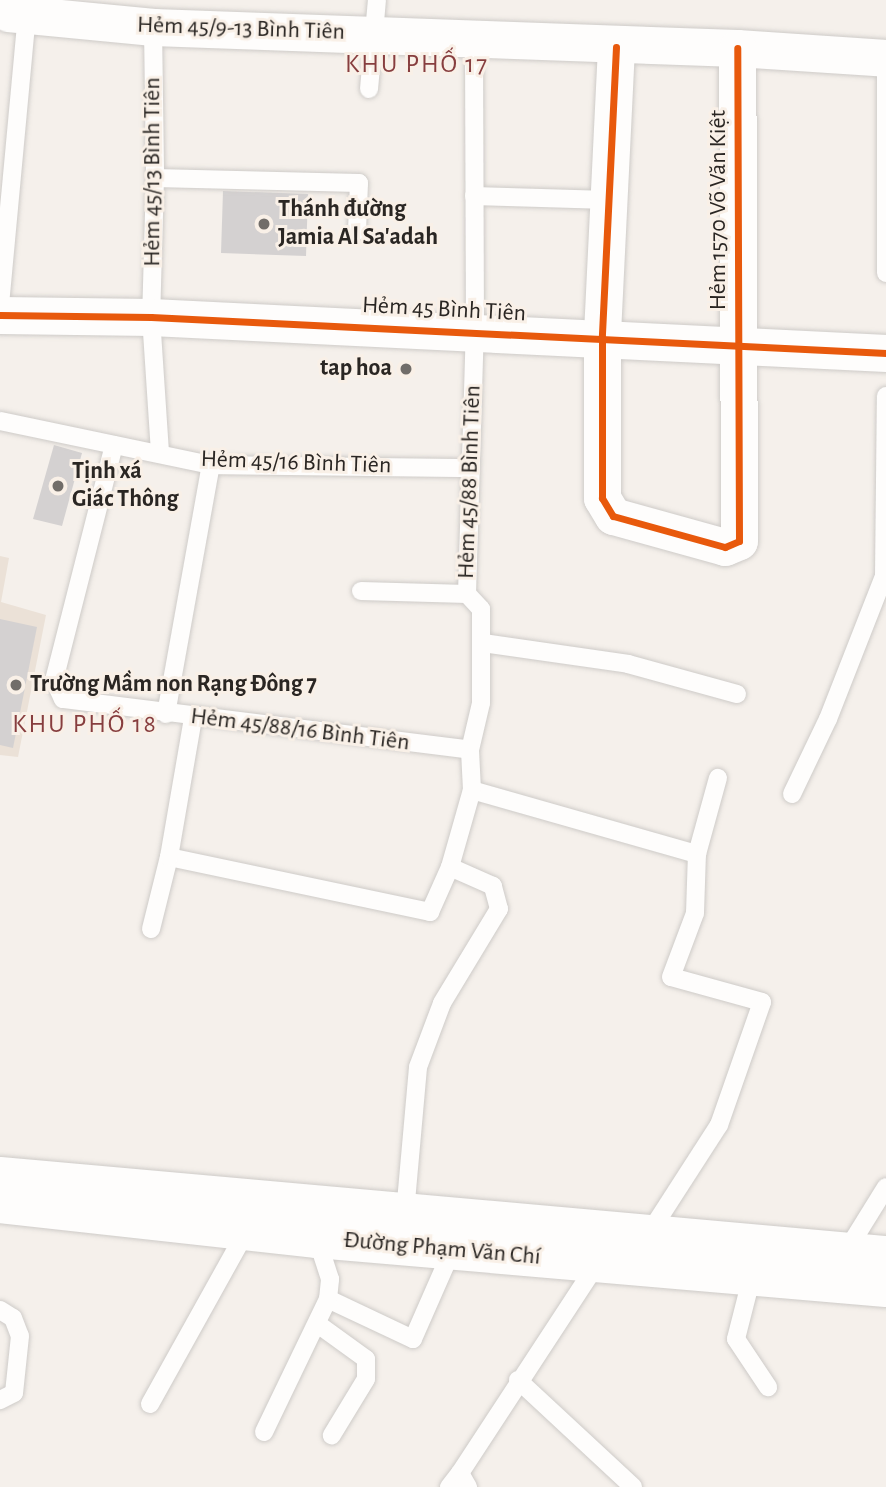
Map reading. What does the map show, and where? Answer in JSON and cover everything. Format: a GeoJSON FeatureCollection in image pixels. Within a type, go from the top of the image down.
{"type":"FeatureCollection","features":[{"type":"Feature","properties":{"kind":"main road","name":"Đường Phạm Văn Chí"},"geometry":{"type":"LineString","coordinates":[[0,1176],[246,1214],[317,1239],[453,1248],[597,1264],[752,1276],[842,1267],[886,1255]]}},
{"type":"Feature","properties":{"kind":"main road","name":"Đường Phạm Văn Chí"},"geometry":{"type":"LineString","coordinates":[[0,1204],[246,1214],[405,1213],[648,1235],[842,1267],[886,1288]]}},
{"type":"Feature","properties":{"kind":"street","name":"Hẻm 45/9-13 Bình Tiên"},"geometry":{"type":"LineString","coordinates":[[17,15],[153,27],[377,17],[474,37]]}},
{"type":"Feature","properties":{"kind":"street"},"geometry":{"type":"LineString","coordinates":[[474,37],[615,47],[737,48],[886,58]]}},
{"type":"Feature","properties":{"kind":"street"},"geometry":{"type":"LineString","coordinates":[[601,337],[615,47]]}},
{"type":"Feature","properties":{"kind":"street","name":"Hẻm 1570 Võ Văn Kiệt"},"geometry":{"type":"LineString","coordinates":[[601,337],[602,498],[613,516],[725,547],[739,541],[737,48]]}},
{"type":"Feature","properties":{"kind":"street","name":"Hẻm 45 Bình Tiên"},"geometry":{"type":"LineString","coordinates":[[0,315],[150,317],[601,337],[738,349],[886,353]]}},
{"type":"Feature","properties":{"kind":"lane"},"geometry":{"type":"LineString","coordinates":[[0,305],[17,15]]}},
{"type":"Feature","properties":{"kind":"lane"},"geometry":{"type":"LineString","coordinates":[[369,89],[377,17]]}},
{"type":"Feature","properties":{"kind":"lane","name":"Hẻm 45/13 Bình Tiên"},"geometry":{"type":"LineString","coordinates":[[153,27],[155,178],[150,317],[160,452]]}},
{"type":"Feature","properties":{"kind":"lane","name":"Hẻm 45/88 Bình Tiên"},"geometry":{"type":"LineString","coordinates":[[169,857],[430,912],[450,867],[472,790],[470,750],[481,704],[483,643],[481,609],[467,594],[475,331],[474,37]]}},
{"type":"Feature","properties":{"kind":"lane"},"geometry":{"type":"LineString","coordinates":[[886,50],[886,273]]}},
{"type":"Feature","properties":{"kind":"lane"},"geometry":{"type":"LineString","coordinates":[[155,178],[359,183],[357,230]]}},
{"type":"Feature","properties":{"kind":"lane"},"geometry":{"type":"LineString","coordinates":[[474,196],[608,200]]}},
{"type":"Feature","properties":{"kind":"lane"},"geometry":{"type":"LineString","coordinates":[[792,794],[828,719],[884,576],[886,397]]}},
{"type":"Feature","properties":{"kind":"lane","name":"Hẻm 45/16 Bình Tiên"},"geometry":{"type":"LineString","coordinates":[[0,421],[160,452],[211,465],[470,468]]}},
{"type":"Feature","properties":{"kind":"lane","name":"Hẻm 45/88/16 Bình Tiên"},"geometry":{"type":"LineString","coordinates":[[114,445],[54,680],[63,699],[194,718],[470,750]]}},
{"type":"Feature","properties":{"kind":"lane"},"geometry":{"type":"LineString","coordinates":[[166,714],[211,465]]}},
{"type":"Feature","properties":{"kind":"lane"},"geometry":{"type":"LineString","coordinates":[[361,591],[467,594]]}},
{"type":"Feature","properties":{"kind":"lane"},"geometry":{"type":"LineString","coordinates":[[483,643],[628,664],[737,694]]}},
{"type":"Feature","properties":{"kind":"lane"},"geometry":{"type":"LineString","coordinates":[[151,929],[169,857],[194,718]]}},
{"type":"Feature","properties":{"kind":"lane"},"geometry":{"type":"LineString","coordinates":[[648,1235],[719,1125],[762,1002],[671,977],[695,913],[697,854],[718,778]]}},
{"type":"Feature","properties":{"kind":"lane"},"geometry":{"type":"LineString","coordinates":[[472,790],[697,854]]}},
{"type":"Feature","properties":{"kind":"lane"},"geometry":{"type":"LineString","coordinates":[[405,1213],[418,1067],[442,1003],[499,909],[493,886],[450,867]]}},
{"type":"Feature","properties":{"kind":"lane"},"geometry":{"type":"LineString","coordinates":[[842,1267],[886,1187]]}},
{"type":"Feature","properties":{"kind":"lane"},"geometry":{"type":"LineString","coordinates":[[150,1404],[246,1214]]}},
{"type":"Feature","properties":{"kind":"lane"},"geometry":{"type":"LineString","coordinates":[[264,1432],[319,1325],[328,1300],[330,1279],[317,1239]]}},
{"type":"Feature","properties":{"kind":"lane"},"geometry":{"type":"LineString","coordinates":[[328,1300],[413,1339],[453,1248]]}},
{"type":"Feature","properties":{"kind":"lane"},"geometry":{"type":"LineString","coordinates":[[459,1482],[518,1380],[597,1264]]}},
{"type":"Feature","properties":{"kind":"lane"},"geometry":{"type":"LineString","coordinates":[[752,1276],[736,1339],[768,1387]]}},
{"type":"Feature","properties":{"kind":"lane"},"geometry":{"type":"LineString","coordinates":[[0,1310],[13,1318],[20,1336],[14,1393],[0,1400]]}},
{"type":"Feature","properties":{"kind":"lane"},"geometry":{"type":"LineString","coordinates":[[319,1325],[366,1359],[366,1379],[332,1435]]}},
{"type":"Feature","properties":{"kind":"lane"},"geometry":{"type":"LineString","coordinates":[[518,1380],[633,1487]]}},
{"type":"Feature","properties":{"kind":"shaded area","name":"Trường Mầm non Rạng Đông 7"},"geometry":{"type":"Polygon","coordinates":[[[0,556],[9,558],[1,602],[46,615],[18,757],[0,755],[0,556]]]}},
{"type":"Feature","properties":{"kind":"building","name":"Thánh đường Jamia Al Sa'adah"},"geometry":{"type":"Polygon","coordinates":[[[223,191],[308,194],[306,256],[221,253],[223,191]]]}},
{"type":"Feature","properties":{"kind":"building","name":"Tịnh xá Giác Thông"},"geometry":{"type":"Polygon","coordinates":[[[54,445],[82,453],[62,526],[33,519],[54,445]]]}},
{"type":"Feature","properties":{"kind":"building","name":"Trường Mầm non Rạng Đông 7"},"geometry":{"type":"Polygon","coordinates":[[[0,619],[37,627],[13,748],[0,745],[0,619]]]}},
{"type":"Feature","properties":{"kind":"cycle path"},"geometry":{"type":"LineString","coordinates":[[616,47],[602,337],[602,498],[613,516],[725,547],[739,541],[737,48]]}},
{"type":"Feature","properties":{"kind":"cycle path"},"geometry":{"type":"LineString","coordinates":[[0,315],[151,317],[886,353]]}},
{"type":"Feature","properties":{"kind":"place","name":"Thánh đường Jamia Al Sa'adah"},"geometry":{"type":"Point","coordinates":[264,224]}},
{"type":"Feature","properties":{"kind":"place","name":"tap hoa"},"geometry":{"type":"Point","coordinates":[406,369]}},
{"type":"Feature","properties":{"kind":"place","name":"Tịnh xá Giác Thông"},"geometry":{"type":"Point","coordinates":[58,486]}},
{"type":"Feature","properties":{"kind":"place","name":"Trường Mầm non Rạng Đông 7"},"geometry":{"type":"Point","coordinates":[16,685]}},
{"type":"Feature","properties":{"kind":"district","name":"KHU PHỐ 17"},"geometry":{"type":"Point","coordinates":[417,65]}},
{"type":"Feature","properties":{"kind":"district","name":"KHU PHỐ 18"},"geometry":{"type":"Point","coordinates":[85,725]}}]}
